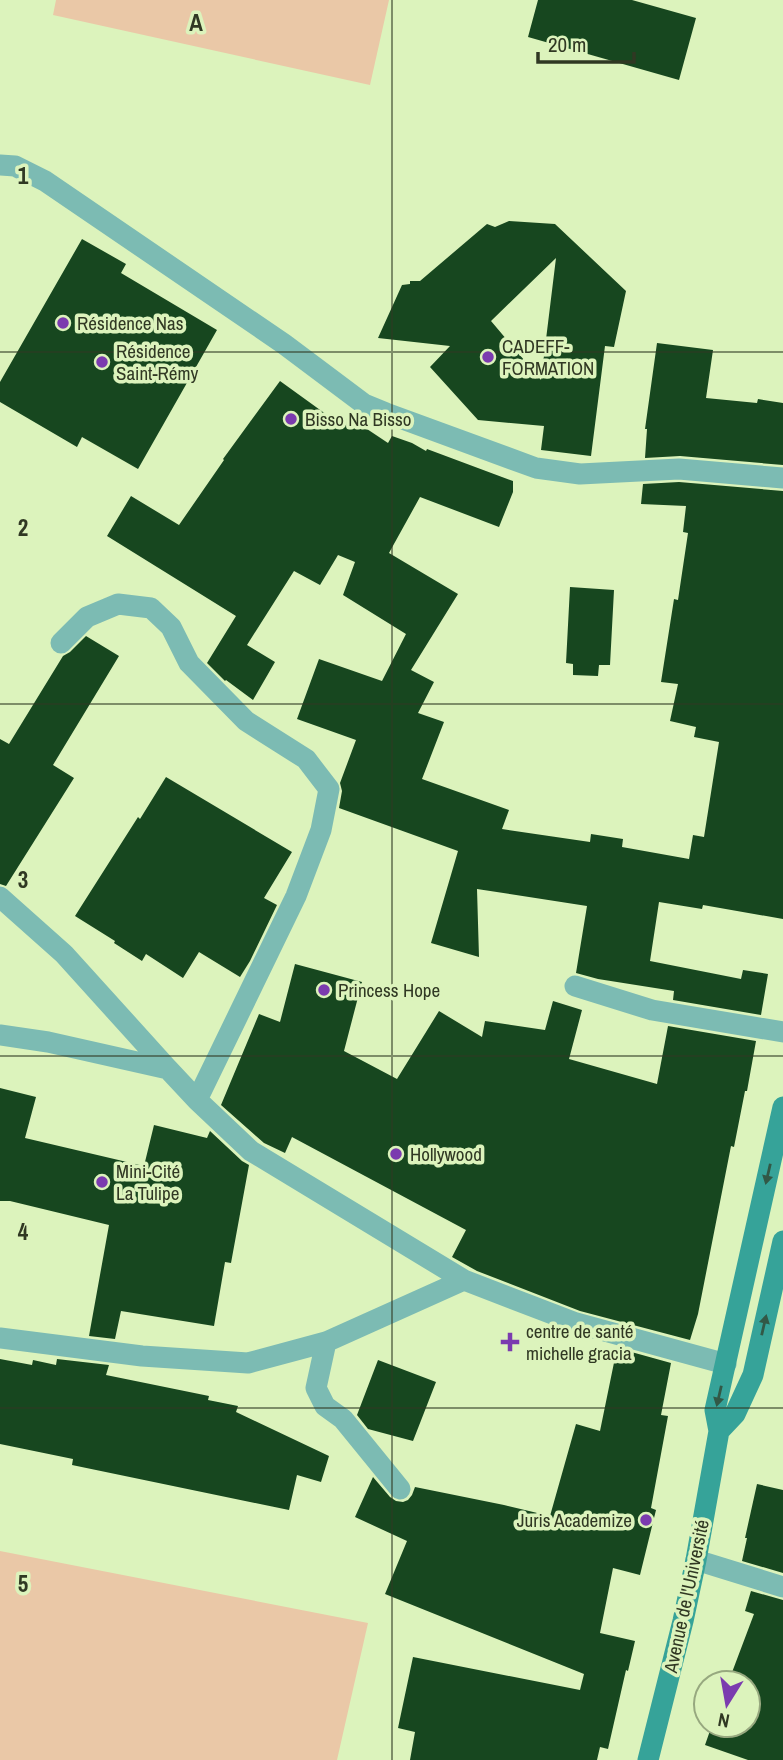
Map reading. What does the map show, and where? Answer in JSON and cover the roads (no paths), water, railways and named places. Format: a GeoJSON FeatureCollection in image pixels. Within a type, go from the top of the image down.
{"type":"FeatureCollection","features":[{"type":"Feature","properties":{"kind":"main road","name":"Avenue de l'Université"},"geometry":{"type":"LineString","coordinates":[[648,1760],[696,1560],[719,1431],[715,1410],[783,1107]]}},
{"type":"Feature","properties":{"kind":"main road"},"geometry":{"type":"LineString","coordinates":[[719,1431],[735,1414],[753,1375],[783,1241]]}},
{"type":"Feature","properties":{"kind":"street"},"geometry":{"type":"LineString","coordinates":[[0,165],[15,166],[45,181],[284,344],[363,404],[536,468],[580,474],[680,469],[783,478]]}},
{"type":"Feature","properties":{"kind":"street"},"geometry":{"type":"LineString","coordinates":[[61,643],[88,617],[118,604],[151,608],[171,627],[190,663],[246,721],[306,759],[329,789],[321,830],[296,896],[197,1100]]}},
{"type":"Feature","properties":{"kind":"street"},"geometry":{"type":"LineString","coordinates":[[0,897],[64,954],[197,1100],[251,1152],[464,1280],[576,1323],[726,1364]]}},
{"type":"Feature","properties":{"kind":"street"},"geometry":{"type":"LineString","coordinates":[[575,986],[652,1010],[783,1032]]}},
{"type":"Feature","properties":{"kind":"street"},"geometry":{"type":"LineString","coordinates":[[0,1035],[48,1042],[169,1069]]}},
{"type":"Feature","properties":{"kind":"street"},"geometry":{"type":"LineString","coordinates":[[0,1338],[142,1356],[248,1363],[326,1342],[464,1280]]}},
{"type":"Feature","properties":{"kind":"street"},"geometry":{"type":"LineString","coordinates":[[326,1342],[316,1388],[325,1406],[343,1419],[400,1489]]}},
{"type":"Feature","properties":{"kind":"street"},"geometry":{"type":"LineString","coordinates":[[696,1560],[783,1587]]}},
{"type":"Feature","properties":{"kind":"place","name":"Résidence Nas"},"geometry":{"type":"Point","coordinates":[63,323]}},
{"type":"Feature","properties":{"kind":"place","name":"CADEFF- FORMATION"},"geometry":{"type":"Point","coordinates":[488,357]}},
{"type":"Feature","properties":{"kind":"place","name":"Résidence Saint-Rémy"},"geometry":{"type":"Point","coordinates":[102,362]}},
{"type":"Feature","properties":{"kind":"place","name":"Bisso Na Bisso"},"geometry":{"type":"Point","coordinates":[291,419]}},
{"type":"Feature","properties":{"kind":"place","name":"Princess Hope"},"geometry":{"type":"Point","coordinates":[324,990]}},
{"type":"Feature","properties":{"kind":"place","name":"Hollywood"},"geometry":{"type":"Point","coordinates":[396,1154]}},
{"type":"Feature","properties":{"kind":"place","name":"Mini-Cité La Tulipe"},"geometry":{"type":"Point","coordinates":[102,1182]}},
{"type":"Feature","properties":{"kind":"place","name":"centre de santé michelle gracia"},"geometry":{"type":"Point","coordinates":[510,1342]}},
{"type":"Feature","properties":{"kind":"place","name":"Juris Academize"},"geometry":{"type":"Point","coordinates":[646,1520]}}]}
